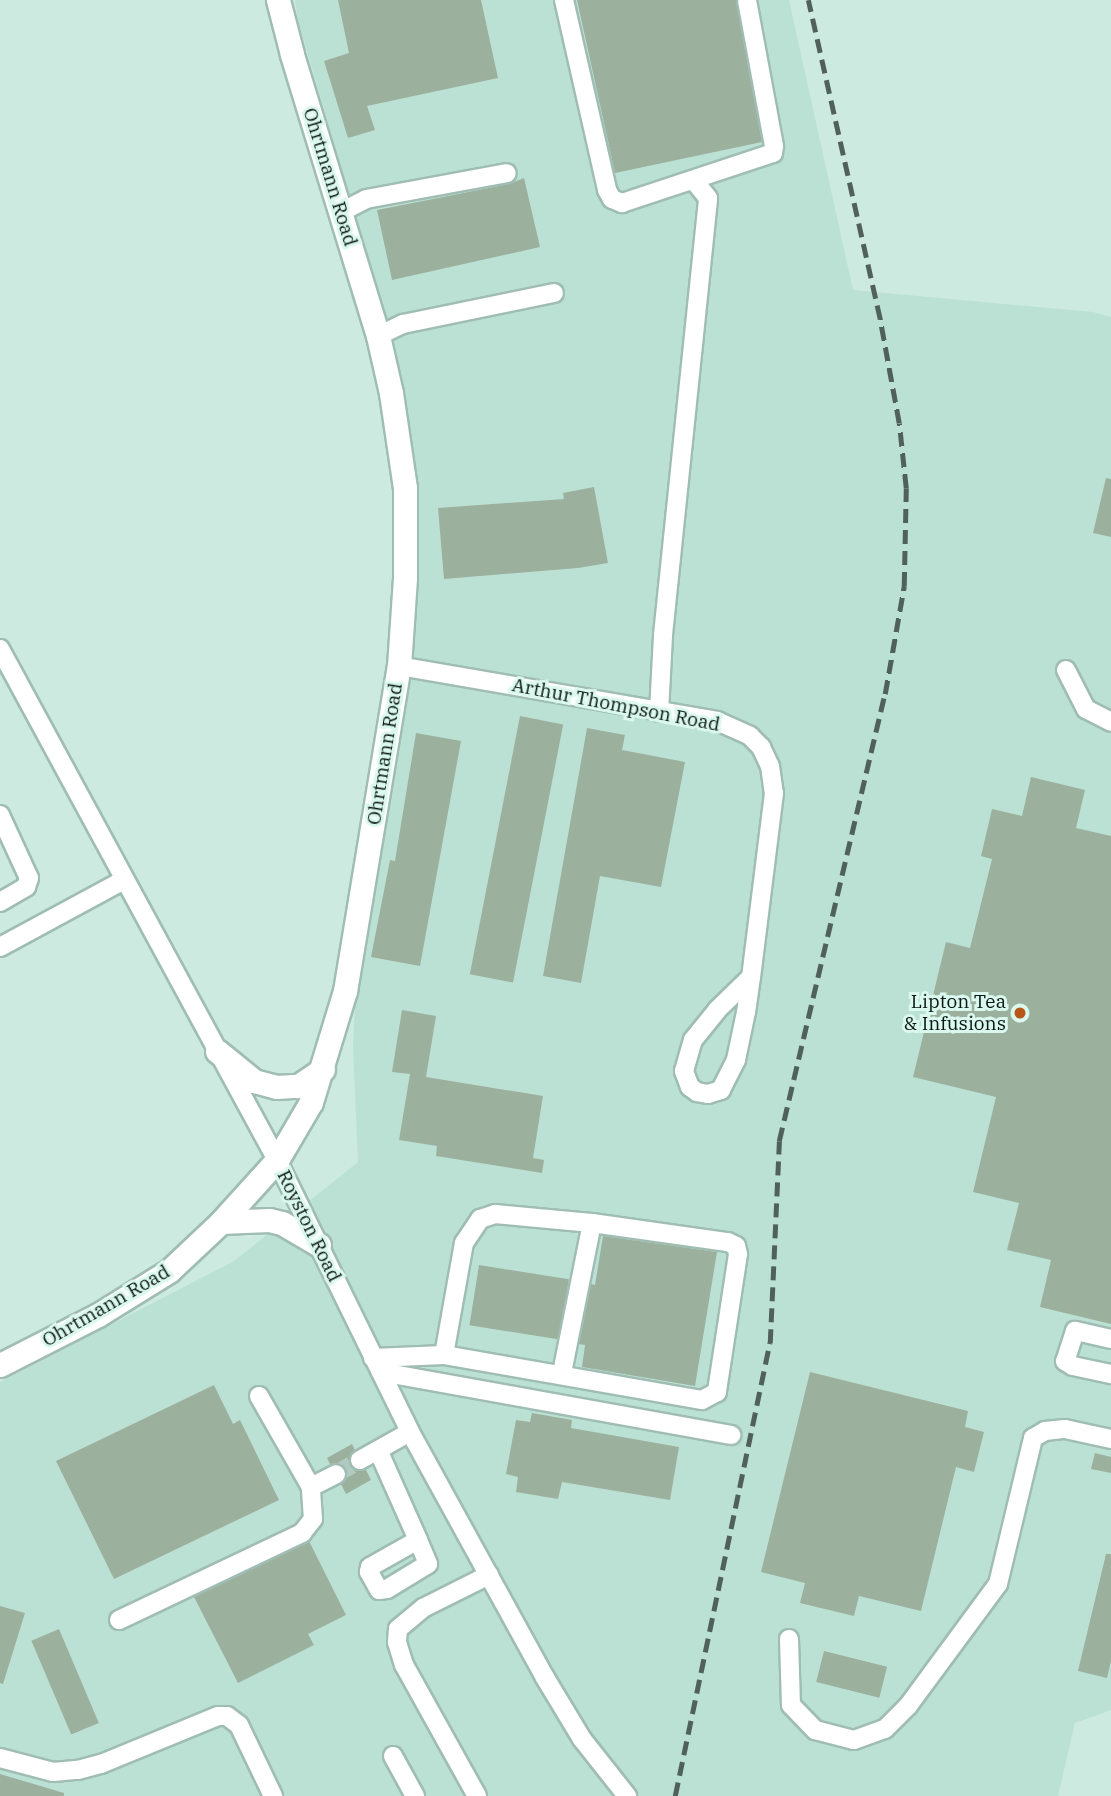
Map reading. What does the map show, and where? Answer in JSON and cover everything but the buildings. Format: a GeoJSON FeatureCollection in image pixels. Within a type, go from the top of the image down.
{"type":"FeatureCollection","features":[{"type":"Feature","properties":{"kind":"main road","name":"Ohrtmann Road"},"geometry":{"type":"LineString","coordinates":[[0,1365],[98,1315],[169,1271],[221,1222],[277,1160],[311,1102],[345,991],[399,666],[405,578],[405,488],[391,393],[378,336],[278,0]]}},
{"type":"Feature","properties":{"kind":"main road"},"geometry":{"type":"LineString","coordinates":[[217,1051],[254,1081],[276,1087],[298,1086],[323,1069]]}},
{"type":"Feature","properties":{"kind":"main road"},"geometry":{"type":"LineString","coordinates":[[221,1222],[269,1220],[282,1223],[319,1245]]}},
{"type":"Feature","properties":{"kind":"street"},"geometry":{"type":"LineString","coordinates":[[564,0],[607,190],[612,199],[622,203],[768,156],[774,150],[747,0]]}},
{"type":"Feature","properties":{"kind":"street"},"geometry":{"type":"LineString","coordinates":[[341,212],[366,200],[507,173]]}},
{"type":"Feature","properties":{"kind":"street"},"geometry":{"type":"LineString","coordinates":[[659,712],[663,635],[708,198],[694,181]]}},
{"type":"Feature","properties":{"kind":"street"},"geometry":{"type":"LineString","coordinates":[[378,336],[402,324],[554,293]]}},
{"type":"Feature","properties":{"kind":"street","name":"Royston Road"},"geometry":{"type":"LineString","coordinates":[[0,649],[277,1160],[410,1432],[582,1739],[627,1796]]}},
{"type":"Feature","properties":{"kind":"street","name":"Arthur Thompson Road"},"geometry":{"type":"LineString","coordinates":[[399,666],[717,721],[750,736],[761,747],[770,766],[774,793],[751,977],[736,1060],[721,1090],[708,1094],[697,1092],[690,1087],[684,1071],[693,1040],[717,1010],[751,977]]}},
{"type":"Feature","properties":{"kind":"street"},"geometry":{"type":"LineString","coordinates":[[1066,670],[1086,709],[1111,722]]}},
{"type":"Feature","properties":{"kind":"street"},"geometry":{"type":"LineString","coordinates":[[0,815],[29,874],[26,887],[0,902]]}},
{"type":"Feature","properties":{"kind":"street"},"geometry":{"type":"LineString","coordinates":[[0,947],[124,880]]}},
{"type":"Feature","properties":{"kind":"street"},"geometry":{"type":"LineString","coordinates":[[377,1365],[444,1355],[562,1373],[702,1400],[711,1397],[719,1386],[738,1254],[736,1246],[728,1242],[592,1223],[495,1214],[480,1219],[464,1243],[444,1355]]}},
{"type":"Feature","properties":{"kind":"street"},"geometry":{"type":"LineString","coordinates":[[562,1373],[592,1223]]}},
{"type":"Feature","properties":{"kind":"street"},"geometry":{"type":"LineString","coordinates":[[1111,1339],[1075,1331],[1065,1361],[1073,1366],[1111,1374]]}},
{"type":"Feature","properties":{"kind":"street"},"geometry":{"type":"LineString","coordinates":[[377,1365],[731,1435]]}},
{"type":"Feature","properties":{"kind":"street"},"geometry":{"type":"LineString","coordinates":[[119,1620],[302,1533],[313,1519],[311,1487],[259,1396]]}},
{"type":"Feature","properties":{"kind":"street"},"geometry":{"type":"LineString","coordinates":[[789,1639],[791,1705],[815,1730],[854,1740],[885,1729],[908,1706],[998,1584],[1033,1438],[1045,1431],[1065,1429],[1111,1439]]}},
{"type":"Feature","properties":{"kind":"street"},"geometry":{"type":"LineString","coordinates":[[360,1460],[410,1432]]}},
{"type":"Feature","properties":{"kind":"street"},"geometry":{"type":"LineString","coordinates":[[378,1450],[418,1540]]}},
{"type":"Feature","properties":{"kind":"street"},"geometry":{"type":"LineString","coordinates":[[311,1487],[336,1474]]}},
{"type":"Feature","properties":{"kind":"street"},"geometry":{"type":"LineString","coordinates":[[477,1796],[404,1665],[397,1642],[398,1629],[423,1608],[489,1575]]}},
{"type":"Feature","properties":{"kind":"street"},"geometry":{"type":"LineString","coordinates":[[0,1758],[52,1772],[78,1770],[101,1764],[218,1716],[227,1716],[239,1725],[274,1796]]}},
{"type":"Feature","properties":{"kind":"street"},"geometry":{"type":"LineString","coordinates":[[393,1756],[415,1796]]}},
{"type":"Feature","properties":{"kind":"shaded area"},"geometry":{"type":"Polygon","coordinates":[[[295,0],[789,0],[853,290],[1093,312],[1111,317],[1111,1710],[1075,1723],[1058,1796],[0,1796],[0,1382],[234,1261],[358,1162],[353,1047],[357,956],[405,706],[417,577],[414,487],[402,376],[298,21],[295,0]]]}},
{"type":"Feature","properties":{"kind":"tunnel"},"geometry":{"type":"LineString","coordinates":[[336,1474],[360,1460]]}},
{"type":"Feature","properties":{"kind":"railway"},"geometry":{"type":"LineString","coordinates":[[675,1796],[770,1343],[779,1141],[885,694],[904,586],[906,488],[899,423],[880,319],[808,0]]}},
{"type":"Feature","properties":{"kind":"place","name":"Lipton Tea & Infusions"},"geometry":{"type":"Point","coordinates":[1020,1013]}}]}
